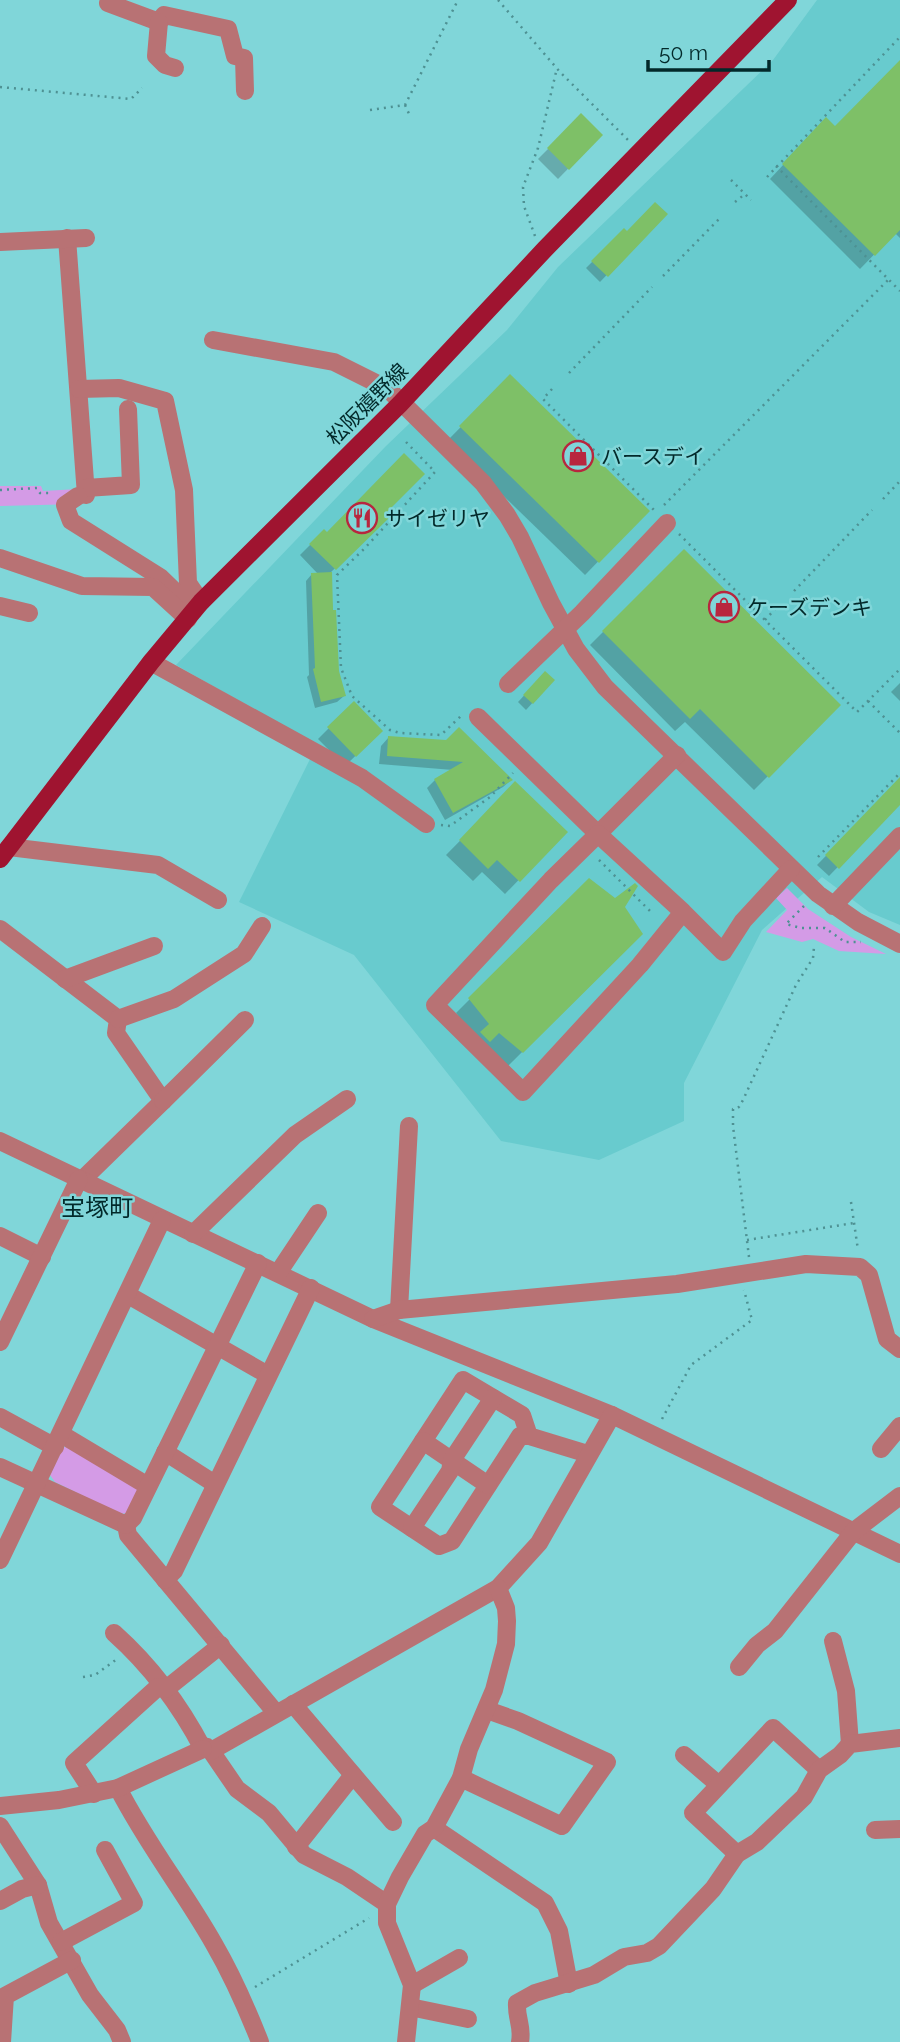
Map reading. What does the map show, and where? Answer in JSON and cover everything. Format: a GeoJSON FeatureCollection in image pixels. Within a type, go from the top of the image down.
{"type":"FeatureCollection","features":[{"type":"Feature","properties":{"kind":"main road","name":"松阪嬉野線"},"geometry":{"type":"LineString","coordinates":[[5,853],[151,662],[195,611],[400,404],[545,249],[788,0]]}},
{"type":"Feature","properties":{"kind":"street"},"geometry":{"type":"LineString","coordinates":[[108,7],[159,22]]}},
{"type":"Feature","properties":{"kind":"street"},"geometry":{"type":"LineString","coordinates":[[175,68],[165,65],[156,56],[159,22],[164,15],[228,29],[235,56],[244,58],[245,91]]}},
{"type":"Feature","properties":{"kind":"street"},"geometry":{"type":"LineString","coordinates":[[67,238],[84,493]]}},
{"type":"Feature","properties":{"kind":"street"},"geometry":{"type":"LineString","coordinates":[[0,242],[86,238]]}},
{"type":"Feature","properties":{"kind":"street"},"geometry":{"type":"LineString","coordinates":[[213,340],[334,362],[388,389],[400,404],[483,483],[507,515],[576,649],[605,687],[791,869],[833,906],[900,944]]}},
{"type":"Feature","properties":{"kind":"street"},"geometry":{"type":"LineString","coordinates":[[79,389],[119,388],[165,401],[184,490],[188,583],[195,611]]}},
{"type":"Feature","properties":{"kind":"street"},"geometry":{"type":"LineString","coordinates":[[128,409],[131,485],[84,493],[65,505],[71,521],[160,576],[195,611]]}},
{"type":"Feature","properties":{"kind":"street"},"geometry":{"type":"LineString","coordinates":[[508,684],[582,613],[667,523]]}},
{"type":"Feature","properties":{"kind":"street"},"geometry":{"type":"LineString","coordinates":[[0,558],[82,586],[153,587],[195,611]]}},
{"type":"Feature","properties":{"kind":"street"},"geometry":{"type":"LineString","coordinates":[[0,606],[29,613]]}},
{"type":"Feature","properties":{"kind":"street"},"geometry":{"type":"LineString","coordinates":[[151,662],[362,778],[426,824]]}},
{"type":"Feature","properties":{"kind":"street"},"geometry":{"type":"LineString","coordinates":[[472,714],[723,952],[743,921],[791,869]]}},
{"type":"Feature","properties":{"kind":"street"},"geometry":{"type":"LineString","coordinates":[[677,755],[551,880],[435,1005],[523,1092],[640,965],[682,912]]}},
{"type":"Feature","properties":{"kind":"street"},"geometry":{"type":"LineString","coordinates":[[833,906],[900,836]]}},
{"type":"Feature","properties":{"kind":"street"},"geometry":{"type":"LineString","coordinates":[[5,853],[158,865],[218,900]]}},
{"type":"Feature","properties":{"kind":"street"},"geometry":{"type":"LineString","coordinates":[[118,1019],[174,999],[244,954],[261,926]]}},
{"type":"Feature","properties":{"kind":"street"},"geometry":{"type":"LineString","coordinates":[[0,929],[118,1019]]}},
{"type":"Feature","properties":{"kind":"street"},"geometry":{"type":"LineString","coordinates":[[65,979],[154,946]]}},
{"type":"Feature","properties":{"kind":"street"},"geometry":{"type":"LineString","coordinates":[[118,1019],[116,1033],[163,1101]]}},
{"type":"Feature","properties":{"kind":"street"},"geometry":{"type":"LineString","coordinates":[[3,1331],[81,1180],[245,1020]]}},
{"type":"Feature","properties":{"kind":"street"},"geometry":{"type":"LineString","coordinates":[[193,1234],[295,1135],[347,1100]]}},
{"type":"Feature","properties":{"kind":"street"},"geometry":{"type":"LineString","coordinates":[[399,1310],[409,1126]]}},
{"type":"Feature","properties":{"kind":"street"},"geometry":{"type":"LineString","coordinates":[[0,1141],[373,1319],[612,1415],[900,1554]]}},
{"type":"Feature","properties":{"kind":"street"},"geometry":{"type":"LineString","coordinates":[[278,1273],[318,1213]]}},
{"type":"Feature","properties":{"kind":"street"},"geometry":{"type":"LineString","coordinates":[[0,1560],[162,1220]]}},
{"type":"Feature","properties":{"kind":"street"},"geometry":{"type":"LineString","coordinates":[[0,1236],[42,1257]]}},
{"type":"Feature","properties":{"kind":"street"},"geometry":{"type":"LineString","coordinates":[[126,1525],[134,1518],[258,1263]]}},
{"type":"Feature","properties":{"kind":"street"},"geometry":{"type":"LineString","coordinates":[[373,1319],[399,1310],[677,1283],[806,1264],[860,1267],[869,1275],[887,1339],[900,1349]]}},
{"type":"Feature","properties":{"kind":"street"},"geometry":{"type":"LineString","coordinates":[[166,1580],[174,1570],[311,1289]]}},
{"type":"Feature","properties":{"kind":"street"},"geometry":{"type":"LineString","coordinates":[[128,1296],[268,1375]]}},
{"type":"Feature","properties":{"kind":"street"},"geometry":{"type":"LineString","coordinates":[[529,1436],[522,1415],[463,1380],[380,1507],[439,1546],[452,1541],[520,1436],[529,1436],[588,1454]]}},
{"type":"Feature","properties":{"kind":"street"},"geometry":{"type":"LineString","coordinates":[[412,1528],[450,1471],[452,1461],[493,1398]]}},
{"type":"Feature","properties":{"kind":"street"},"geometry":{"type":"LineString","coordinates":[[0,1806],[94,1794],[118,1788],[207,1750],[498,1588],[539,1543],[612,1415]]}},
{"type":"Feature","properties":{"kind":"street"},"geometry":{"type":"LineString","coordinates":[[0,1417],[58,1441],[148,1486]]}},
{"type":"Feature","properties":{"kind":"street"},"geometry":{"type":"LineString","coordinates":[[881,1449],[900,1426]]}},
{"type":"Feature","properties":{"kind":"street"},"geometry":{"type":"LineString","coordinates":[[423,1441],[488,1485]]}},
{"type":"Feature","properties":{"kind":"street"},"geometry":{"type":"LineString","coordinates":[[165,1452],[215,1484]]}},
{"type":"Feature","properties":{"kind":"street"},"geometry":{"type":"LineString","coordinates":[[0,1467],[126,1525]]}},
{"type":"Feature","properties":{"kind":"street"},"geometry":{"type":"LineString","coordinates":[[739,1667],[757,1645],[775,1631],[853,1531],[900,1496]]}},
{"type":"Feature","properties":{"kind":"street"},"geometry":{"type":"LineString","coordinates":[[126,1525],[128,1535],[275,1713]]}},
{"type":"Feature","properties":{"kind":"street"},"geometry":{"type":"LineString","coordinates":[[406,2042],[412,1985],[387,1923],[387,1906],[400,1877],[425,1834],[434,1828],[461,1778],[469,1749],[495,1690],[506,1644],[506,1608],[498,1588]]}},
{"type":"Feature","properties":{"kind":"street"},"geometry":{"type":"LineString","coordinates":[[114,1633],[176,1701],[207,1750],[237,1789],[269,1813],[304,1855],[347,1877],[387,1906]]}},
{"type":"Feature","properties":{"kind":"street"},"geometry":{"type":"LineString","coordinates":[[834,1641],[846,1691],[850,1744]]}},
{"type":"Feature","properties":{"kind":"street"},"geometry":{"type":"LineString","coordinates":[[166,1689],[221,1645]]}},
{"type":"Feature","properties":{"kind":"street"},"geometry":{"type":"LineString","coordinates":[[94,1794],[74,1763],[158,1687],[166,1689]]}},
{"type":"Feature","properties":{"kind":"street"},"geometry":{"type":"LineString","coordinates":[[293,1704],[393,1822]]}},
{"type":"Feature","properties":{"kind":"street"},"geometry":{"type":"LineString","coordinates":[[461,1778],[562,1826],[607,1762],[518,1721],[487,1710]]}},
{"type":"Feature","properties":{"kind":"street"},"geometry":{"type":"LineString","coordinates":[[737,1854],[693,1813],[773,1728],[819,1770]]}},
{"type":"Feature","properties":{"kind":"street"},"geometry":{"type":"LineString","coordinates":[[520,2042],[522,2030],[516,2013],[517,2003],[535,1993],[594,1975],[624,1957],[647,1953],[659,1946],[713,1889],[737,1854],[757,1842],[804,1797],[819,1770],[850,1744],[900,1738]]}},
{"type":"Feature","properties":{"kind":"street"},"geometry":{"type":"LineString","coordinates":[[684,1755],[719,1785]]}},
{"type":"Feature","properties":{"kind":"street"},"geometry":{"type":"LineString","coordinates":[[296,1847],[353,1775]]}},
{"type":"Feature","properties":{"kind":"street"},"geometry":{"type":"LineString","coordinates":[[118,1788],[130,1812],[214,1944],[241,1996],[260,2042]]}},
{"type":"Feature","properties":{"kind":"street"},"geometry":{"type":"LineString","coordinates":[[0,1826],[38,1885],[49,1923],[90,1995],[117,2030],[122,2042]]}},
{"type":"Feature","properties":{"kind":"street"},"geometry":{"type":"LineString","coordinates":[[434,1828],[545,1903],[561,1940],[569,1984]]}},
{"type":"Feature","properties":{"kind":"street"},"geometry":{"type":"LineString","coordinates":[[875,1830],[900,1829]]}},
{"type":"Feature","properties":{"kind":"street"},"geometry":{"type":"LineString","coordinates":[[61,1942],[134,1903],[105,1850]]}},
{"type":"Feature","properties":{"kind":"street"},"geometry":{"type":"LineString","coordinates":[[0,1901],[22,1889],[38,1885]]}},
{"type":"Feature","properties":{"kind":"street"},"geometry":{"type":"LineString","coordinates":[[412,1985],[459,1958]]}},
{"type":"Feature","properties":{"kind":"street"},"geometry":{"type":"LineString","coordinates":[[2,2042],[5,1996],[72,1960]]}},
{"type":"Feature","properties":{"kind":"street"},"geometry":{"type":"LineString","coordinates":[[410,2007],[468,2019]]}},
{"type":"Feature","properties":{"kind":"path"},"geometry":{"type":"LineString","coordinates":[[405,105],[458,0]]}},
{"type":"Feature","properties":{"kind":"path"},"geometry":{"type":"LineString","coordinates":[[498,0],[557,68],[641,151]]}},
{"type":"Feature","properties":{"kind":"path"},"geometry":{"type":"LineString","coordinates":[[767,177],[900,37]]}},
{"type":"Feature","properties":{"kind":"path"},"geometry":{"type":"LineString","coordinates":[[536,238],[524,206],[523,187],[538,148],[557,68]]}},
{"type":"Feature","properties":{"kind":"path"},"geometry":{"type":"LineString","coordinates":[[0,87],[131,99],[142,88]]}},
{"type":"Feature","properties":{"kind":"path"},"geometry":{"type":"LineString","coordinates":[[370,110],[405,105]]}},
{"type":"Feature","properties":{"kind":"path"},"geometry":{"type":"LineString","coordinates":[[405,105],[410,116]]}},
{"type":"Feature","properties":{"kind":"path"},"geometry":{"type":"LineString","coordinates":[[776,166],[900,291]]}},
{"type":"Feature","properties":{"kind":"path"},"geometry":{"type":"LineString","coordinates":[[731,180],[751,200]]}},
{"type":"Feature","properties":{"kind":"path"},"geometry":{"type":"LineString","coordinates":[[736,202],[745,194]]}},
{"type":"Feature","properties":{"kind":"path"},"geometry":{"type":"LineString","coordinates":[[663,276],[721,217]]}},
{"type":"Feature","properties":{"kind":"path"},"geometry":{"type":"LineString","coordinates":[[552,389],[543,399],[656,513],[888,280]]}},
{"type":"Feature","properties":{"kind":"path"},"geometry":{"type":"LineString","coordinates":[[569,373],[652,287]]}},
{"type":"Feature","properties":{"kind":"path"},"geometry":{"type":"LineString","coordinates":[[406,442],[436,472],[337,575],[341,668],[352,696],[390,730],[441,735],[472,714]]}},
{"type":"Feature","properties":{"kind":"path"},"geometry":{"type":"LineString","coordinates":[[883,499],[900,481]]}},
{"type":"Feature","properties":{"kind":"path"},"geometry":{"type":"LineString","coordinates":[[0,491],[37,488],[40,493],[84,493]]}},
{"type":"Feature","properties":{"kind":"path"},"geometry":{"type":"LineString","coordinates":[[794,591],[872,510]]}},
{"type":"Feature","properties":{"kind":"path"},"geometry":{"type":"LineString","coordinates":[[667,523],[857,712],[900,669]]}},
{"type":"Feature","properties":{"kind":"path"},"geometry":{"type":"LineString","coordinates":[[765,620],[776,608]]}},
{"type":"Feature","properties":{"kind":"path"},"geometry":{"type":"LineString","coordinates":[[868,701],[900,733]]}},
{"type":"Feature","properties":{"kind":"path"},"geometry":{"type":"LineString","coordinates":[[426,824],[450,826],[490,797],[513,773]]}},
{"type":"Feature","properties":{"kind":"path"},"geometry":{"type":"LineString","coordinates":[[818,857],[900,773]]}},
{"type":"Feature","properties":{"kind":"path"},"geometry":{"type":"LineString","coordinates":[[597,858],[653,914]]}},
{"type":"Feature","properties":{"kind":"path"},"geometry":{"type":"LineString","coordinates":[[808,901],[798,915],[786,924],[801,928],[825,928],[845,942],[867,941]]}},
{"type":"Feature","properties":{"kind":"path"},"geometry":{"type":"LineString","coordinates":[[654,1435],[691,1365],[752,1320],[744,1287],[751,1272],[733,1109],[739,1107],[743,1100],[796,985],[813,958],[814,947]]}},
{"type":"Feature","properties":{"kind":"path"},"geometry":{"type":"LineString","coordinates":[[851,1202],[860,1267]]}},
{"type":"Feature","properties":{"kind":"path"},"geometry":{"type":"LineString","coordinates":[[747,1240],[854,1223]]}},
{"type":"Feature","properties":{"kind":"path"},"geometry":{"type":"LineString","coordinates":[[83,1677],[95,1675],[131,1649]]}},
{"type":"Feature","properties":{"kind":"path"},"geometry":{"type":"LineString","coordinates":[[241,1996],[387,1906]]}},
{"type":"Feature","properties":{"kind":"shaded area"},"geometry":{"type":"Polygon","coordinates":[[[817,0],[900,0],[900,925],[869,912],[822,877],[762,930],[684,1083],[684,1121],[599,1160],[501,1141],[354,955],[239,902],[317,745],[176,665],[386,446],[507,330],[558,267],[773,60],[817,0]]]}},
{"type":"Feature","properties":{"kind":"shaded area"},"geometry":{"type":"Polygon","coordinates":[[[0,486],[41,486],[43,491],[78,489],[79,504],[0,506],[0,486]]]}},
{"type":"Feature","properties":{"kind":"shaded area"},"geometry":{"type":"Polygon","coordinates":[[[787,888],[808,909],[851,937],[886,954],[839,951],[813,939],[802,942],[766,932],[787,910],[776,898],[787,888]]]}},
{"type":"Feature","properties":{"kind":"shaded area"},"geometry":{"type":"Polygon","coordinates":[[[70,1445],[138,1485],[139,1492],[127,1513],[120,1514],[55,1482],[50,1475],[63,1448],[70,1445]]]}},
{"type":"Feature","properties":{"kind":"building"},"geometry":{"type":"Polygon","coordinates":[[[900,60],[900,230],[875,256],[782,164],[826,117],[835,126],[900,60]]]}},
{"type":"Feature","properties":{"kind":"building"},"geometry":{"type":"Polygon","coordinates":[[[581,113],[603,135],[569,170],[547,148],[581,113]]]}},
{"type":"Feature","properties":{"kind":"building"},"geometry":{"type":"Polygon","coordinates":[[[655,202],[668,214],[608,277],[591,261],[624,228],[627,231],[655,202]]]}},
{"type":"Feature","properties":{"kind":"building"},"geometry":{"type":"Polygon","coordinates":[[[510,374],[650,511],[599,563],[459,426],[510,374]]]}},
{"type":"Feature","properties":{"kind":"building"},"geometry":{"type":"Polygon","coordinates":[[[404,453],[425,474],[386,513],[390,517],[336,570],[309,544],[324,529],[327,532],[404,453]]]}},
{"type":"Feature","properties":{"kind":"building"},"geometry":{"type":"Polygon","coordinates":[[[684,549],[841,705],[769,778],[700,709],[690,719],[602,631],[684,549]]]}},
{"type":"Feature","properties":{"kind":"building"},"geometry":{"type":"Polygon","coordinates":[[[332,572],[339,671],[346,696],[321,702],[313,669],[311,573],[332,572]]]}},
{"type":"Feature","properties":{"kind":"building"},"geometry":{"type":"Polygon","coordinates":[[[545,671],[555,680],[533,704],[523,695],[545,671]]]}},
{"type":"Feature","properties":{"kind":"building"},"geometry":{"type":"Polygon","coordinates":[[[354,701],[383,731],[356,757],[327,727],[354,701]]]}},
{"type":"Feature","properties":{"kind":"building"},"geometry":{"type":"Polygon","coordinates":[[[459,727],[513,780],[453,813],[434,779],[463,762],[387,756],[388,736],[446,740],[459,727]]]}},
{"type":"Feature","properties":{"kind":"building"},"geometry":{"type":"Polygon","coordinates":[[[900,777],[900,805],[839,869],[825,855],[900,777]]]}},
{"type":"Feature","properties":{"kind":"building"},"geometry":{"type":"Polygon","coordinates":[[[515,781],[568,832],[520,882],[497,860],[488,869],[459,840],[515,781]]]}},
{"type":"Feature","properties":{"kind":"building"},"geometry":{"type":"Polygon","coordinates":[[[589,878],[615,898],[635,883],[638,886],[625,907],[643,934],[523,1053],[499,1033],[490,1042],[480,1032],[489,1024],[468,998],[589,878]]]}},
{"type":"Feature","properties":{"kind":"place","name":"バースデイ"},"geometry":{"type":"Point","coordinates":[578,456]}},
{"type":"Feature","properties":{"kind":"place","name":"サイゼリヤ"},"geometry":{"type":"Point","coordinates":[362,518]}},
{"type":"Feature","properties":{"kind":"place","name":"ケーズデンキ"},"geometry":{"type":"Point","coordinates":[724,607]}},
{"type":"Feature","properties":{"kind":"district","name":"宝塚町"},"geometry":{"type":"Point","coordinates":[97,1207]}}]}
